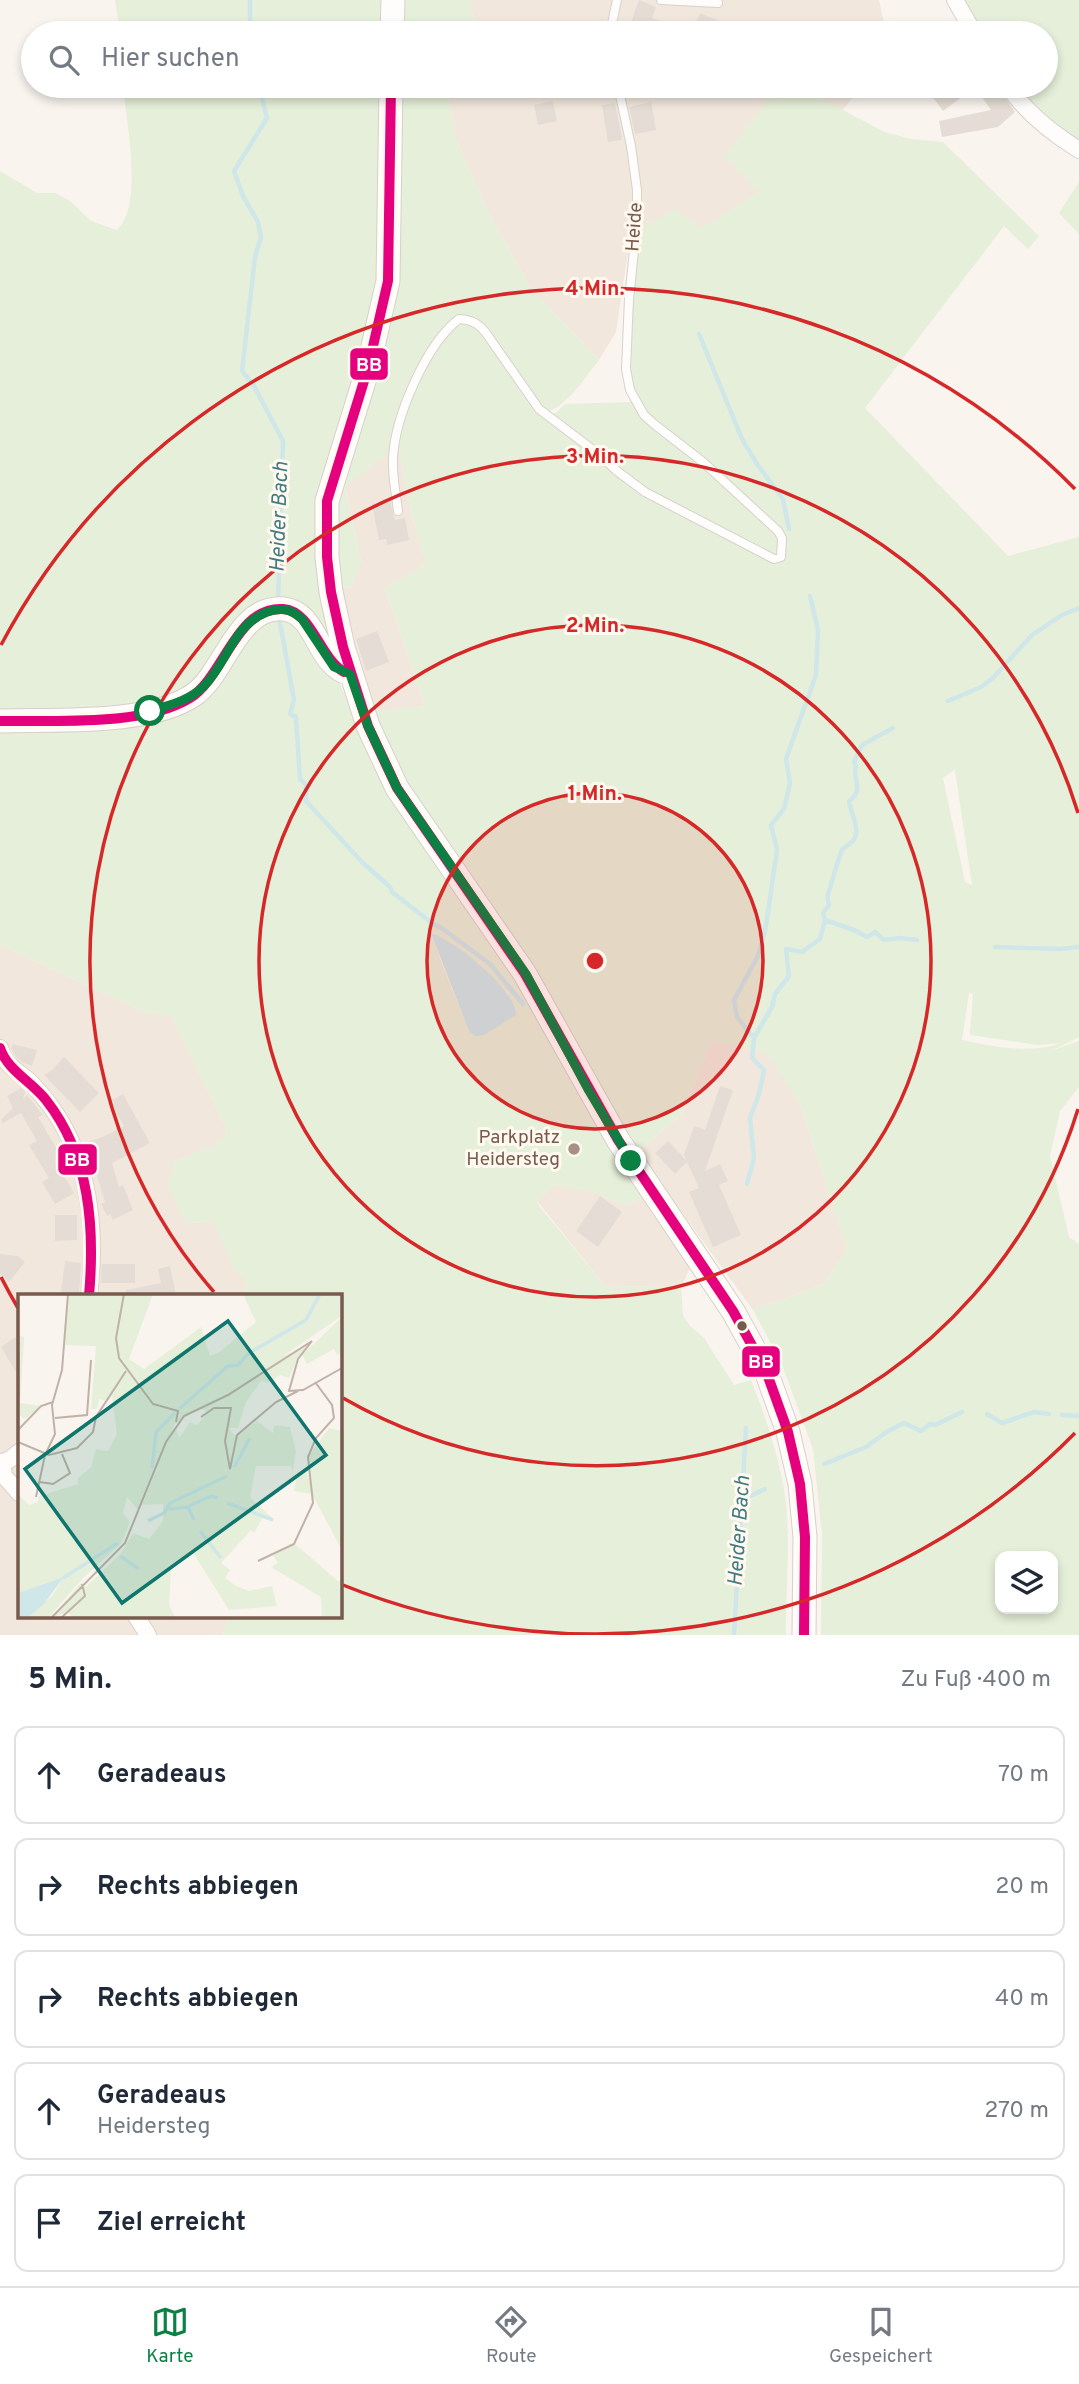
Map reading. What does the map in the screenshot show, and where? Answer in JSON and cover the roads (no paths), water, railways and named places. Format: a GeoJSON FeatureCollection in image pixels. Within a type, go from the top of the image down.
{"type":"FeatureCollection","features":[{"type":"Feature","properties":{"kind":"main road"},"geometry":{"type":"LineString","coordinates":[[392,21],[393,0]]}},
{"type":"Feature","properties":{"kind":"main road"},"geometry":{"type":"LineString","coordinates":[[391,98],[388,281],[368,368],[327,501],[326,531],[331,592],[350,674],[368,726],[397,788],[526,974],[618,1140],[733,1311],[766,1371],[788,1432],[800,1484],[805,1536],[804,1635]]}},
{"type":"Feature","properties":{"kind":"main road"},"geometry":{"type":"LineString","coordinates":[[0,721],[102,719],[150,711],[182,702],[206,684],[245,625],[255,618],[278,610],[295,613],[302,619],[334,667],[350,674]]}},
{"type":"Feature","properties":{"kind":"street"},"geometry":{"type":"LineString","coordinates":[[955,0],[967,21]]}},
{"type":"Feature","properties":{"kind":"street"},"geometry":{"type":"LineString","coordinates":[[1016,98],[1032,114],[1079,149]]}},
{"type":"Feature","properties":{"kind":"street"},"geometry":{"type":"LineString","coordinates":[[0,1048],[3,1060],[31,1083],[50,1104],[66,1132],[83,1174],[89,1198],[91,1231],[89,1294]]}},
{"type":"Feature","properties":{"kind":"street"},"geometry":{"type":"LineString","coordinates":[[18,1453],[1,1464],[4,1476],[18,1492]]}},
{"type":"Feature","properties":{"kind":"street"},"geometry":{"type":"LineString","coordinates":[[137,1618],[148,1635]]}},
{"type":"Feature","properties":{"kind":"lane"},"geometry":{"type":"LineString","coordinates":[[613,21],[617,0]]}},
{"type":"Feature","properties":{"kind":"lane"},"geometry":{"type":"LineString","coordinates":[[661,0],[718,3]]}},
{"type":"Feature","properties":{"kind":"lane","name":"Heide"},"geometry":{"type":"LineString","coordinates":[[398,512],[393,460],[404,405],[442,335],[459,319],[470,320],[478,323],[486,333],[539,409],[617,471],[645,492],[699,521],[774,559],[780,557],[782,538],[778,531],[703,462],[645,415],[630,390],[626,369],[637,190],[621,98]]}},
{"type":"Feature","properties":{"kind":"water"},"geometry":{"type":"Polygon","coordinates":[[[431,933],[482,967],[506,992],[516,1015],[484,1035],[475,1036],[469,1031],[431,933]]]}},
{"type":"Feature","properties":{"kind":"waterway","name":"Heider Bach"},"geometry":{"type":"LineString","coordinates":[[250,0],[250,21]]}},
{"type":"Feature","properties":{"kind":"waterway","name":"Heider Bach"},"geometry":{"type":"LineString","coordinates":[[262,98],[267,118],[234,171],[243,196],[258,222],[261,237],[255,257],[242,371],[253,384],[283,441],[278,601]]}},
{"type":"Feature","properties":{"kind":"waterway"},"geometry":{"type":"LineString","coordinates":[[699,334],[742,439],[783,499],[789,529]]}},
{"type":"Feature","properties":{"kind":"waterway"},"geometry":{"type":"LineString","coordinates":[[747,1184],[754,1158],[750,1118],[764,1070],[752,1058],[754,1038],[737,1017],[734,1000],[758,956],[766,926],[777,850],[771,825],[784,809],[790,783],[786,759],[816,675],[818,630],[810,596]]}},
{"type":"Feature","properties":{"kind":"waterway"},"geometry":{"type":"LineString","coordinates":[[948,701],[981,687],[993,678],[1032,635],[1062,615],[1079,608]]}},
{"type":"Feature","properties":{"kind":"waterway","name":"Heider Bach"},"geometry":{"type":"LineString","coordinates":[[279,617],[294,700],[290,714],[296,717],[300,779],[306,785],[306,801],[392,892],[490,964],[523,1004]]}},
{"type":"Feature","properties":{"kind":"waterway"},"geometry":{"type":"LineString","coordinates":[[825,920],[823,913],[829,905],[828,894],[841,853],[854,840],[856,834],[849,801],[857,789],[854,762],[862,745],[893,728]]}},
{"type":"Feature","properties":{"kind":"waterway"},"geometry":{"type":"LineString","coordinates":[[754,1038],[772,1007],[775,994],[789,976],[786,949],[802,952],[820,939],[825,920],[867,937],[875,932],[884,940],[917,940]]}},
{"type":"Feature","properties":{"kind":"waterway"},"geometry":{"type":"LineString","coordinates":[[995,947],[1079,947]]}},
{"type":"Feature","properties":{"kind":"waterway"},"geometry":{"type":"LineString","coordinates":[[824,1464],[866,1447],[904,1423],[921,1431],[930,1424],[935,1425],[962,1412]]}},
{"type":"Feature","properties":{"kind":"waterway"},"geometry":{"type":"LineString","coordinates":[[987,1414],[1002,1423],[1034,1412],[1049,1414]]}},
{"type":"Feature","properties":{"kind":"waterway"},"geometry":{"type":"LineString","coordinates":[[1062,1415],[1079,1416]]}},
{"type":"Feature","properties":{"kind":"waterway","name":"Heider Bach"},"geometry":{"type":"LineString","coordinates":[[734,1635],[746,1428]]}},
{"type":"Feature","properties":{"kind":"waterway"},"geometry":{"type":"LineString","coordinates":[[742,1500],[765,1489]]}},
{"type":"Feature","properties":{"kind":"place","name":"Parkplatz Heidersteg"},"geometry":{"type":"Point","coordinates":[574,1149]}}]}
